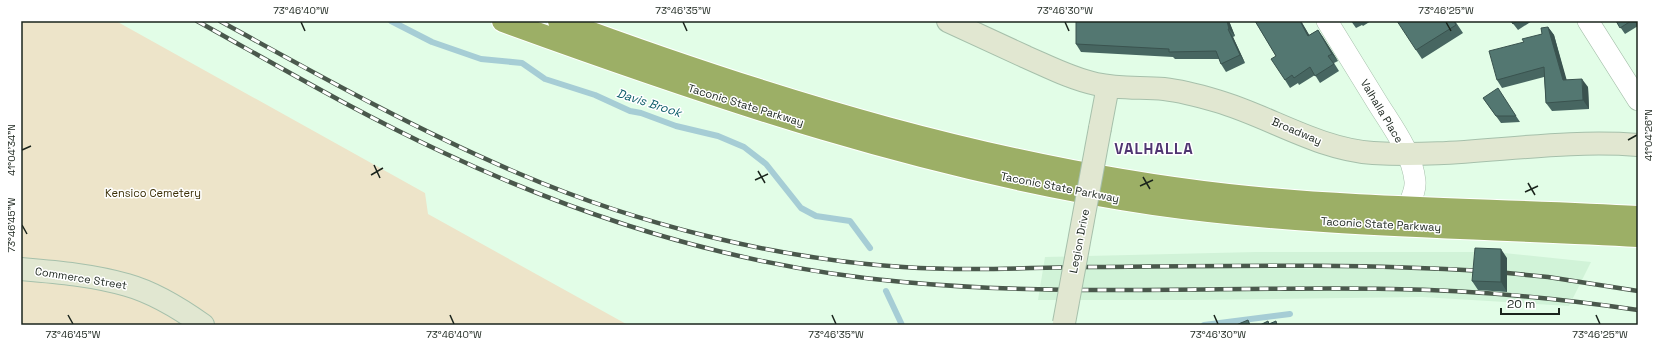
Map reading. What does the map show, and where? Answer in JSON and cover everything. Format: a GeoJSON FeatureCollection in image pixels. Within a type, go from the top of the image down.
{"type":"FeatureCollection","features":[{"type":"Feature","properties":{"kind":"highway","name":"Taconic State Parkway"},"geometry":{"type":"LineString","coordinates":[[503,21],[705,92],[841,134],[949,163],[1081,192],[1179,207],[1292,220],[1638,236]]}},
{"type":"Feature","properties":{"kind":"highway","name":"Taconic State Parkway"},"geometry":{"type":"LineString","coordinates":[[559,21],[646,52],[777,95],[917,135],[1019,160],[1122,180],[1220,194],[1334,204],[1638,217]]}},
{"type":"Feature","properties":{"kind":"street","name":"Broadway"},"geometry":{"type":"LineString","coordinates":[[948,21],[975,26],[1058,71],[1086,82],[1108,86],[1165,89],[1200,96],[1250,112],[1337,147],[1361,152],[1407,154],[1447,153],[1567,144],[1604,143],[1638,145]]}},
{"type":"Feature","properties":{"kind":"street","name":"Valhalla Place"},"geometry":{"type":"LineString","coordinates":[[1327,21],[1388,119],[1407,154],[1414,172],[1415,183],[1414,192],[1408,207]]}},
{"type":"Feature","properties":{"kind":"street"},"geometry":{"type":"LineString","coordinates":[[1588,21],[1638,100]]}},
{"type":"Feature","properties":{"kind":"street","name":"Legion Drive"},"geometry":{"type":"LineString","coordinates":[[1064,324],[1108,86]]}},
{"type":"Feature","properties":{"kind":"street","name":"Commerce Street"},"geometry":{"type":"LineString","coordinates":[[21,269],[58,273],[128,285],[184,312],[203,325]]}},
{"type":"Feature","properties":{"kind":"shaded area"},"geometry":{"type":"Polygon","coordinates":[[[1256,252],[1494,252],[1591,262],[1569,306],[1422,297],[1038,300],[1045,257],[1256,252]]]}},
{"type":"Feature","properties":{"kind":"green space","name":"Kensico Cemetery"},"geometry":{"type":"Polygon","coordinates":[[[21,21],[116,21],[425,193],[428,214],[628,325],[21,325],[21,21]]]}},
{"type":"Feature","properties":{"kind":"building"},"geometry":{"type":"Polygon","coordinates":[[[1076,21],[1227,21],[1228,29],[1240,55],[1221,64],[1216,51],[1169,52],[1169,49],[1076,44],[1076,21]]]}},
{"type":"Feature","properties":{"kind":"building"},"geometry":{"type":"Polygon","coordinates":[[[1255,21],[1300,21],[1308,36],[1318,30],[1332,54],[1328,56],[1334,64],[1315,76],[1310,67],[1294,78],[1292,75],[1285,80],[1271,59],[1276,56],[1255,21]]]}},
{"type":"Feature","properties":{"kind":"building"},"geometry":{"type":"Polygon","coordinates":[[[1397,21],[1454,21],[1456,25],[1416,50],[1397,21]]]}},
{"type":"Feature","properties":{"kind":"building"},"geometry":{"type":"Polygon","coordinates":[[[1616,21],[1631,21],[1620,28],[1616,21]]]}},
{"type":"Feature","properties":{"kind":"building"},"geometry":{"type":"Polygon","coordinates":[[[1548,27],[1563,80],[1582,79],[1583,100],[1546,103],[1544,67],[1497,80],[1489,51],[1524,42],[1522,39],[1542,34],[1541,28],[1548,27]]]}},
{"type":"Feature","properties":{"kind":"building"},"geometry":{"type":"Polygon","coordinates":[[[1498,88],[1516,116],[1496,116],[1483,98],[1498,88]]]}},
{"type":"Feature","properties":{"kind":"building"},"geometry":{"type":"Polygon","coordinates":[[[1475,248],[1501,249],[1501,282],[1472,281],[1475,248]]]}},
{"type":"Feature","properties":{"kind":"building"},"geometry":{"type":"Polygon","coordinates":[[[1248,320],[1250,325],[1236,325],[1248,320]]]}},
{"type":"Feature","properties":{"kind":"building"},"geometry":{"type":"Polygon","coordinates":[[[1268,321],[1269,324],[1276,321],[1277,325],[1260,325],[1268,321]]]}},
{"type":"Feature","properties":{"kind":"waterway","name":"Davis Brook"},"geometry":{"type":"LineString","coordinates":[[391,21],[432,42],[481,59],[522,63],[545,79],[595,95],[630,111],[641,113],[676,126],[718,136],[744,147],[766,164],[801,208],[816,216],[850,221],[870,248]]}},
{"type":"Feature","properties":{"kind":"waterway","name":"Davis Brook"},"geometry":{"type":"LineString","coordinates":[[886,291],[902,325]]}},
{"type":"Feature","properties":{"kind":"waterway","name":"Davis Brook"},"geometry":{"type":"LineString","coordinates":[[1204,325],[1290,314]]}},
{"type":"Feature","properties":{"kind":"railway"},"geometry":{"type":"LineString","coordinates":[[197,21],[318,89],[411,137],[497,177],[609,219],[667,237],[725,253],[784,265],[843,275],[903,282],[964,286],[1086,290],[1330,288],[1453,291],[1515,295],[1638,310]]}},
{"type":"Feature","properties":{"kind":"railway"},"geometry":{"type":"LineString","coordinates":[[220,21],[331,82],[405,120],[520,174],[565,192],[659,223],[757,247],[855,263],[949,269],[1286,266],[1434,268],[1483,271]]}},
{"type":"Feature","properties":{"kind":"railway"},"geometry":{"type":"LineString","coordinates":[[1497,272],[1548,277],[1638,291]]}},
{"type":"Feature","properties":{"kind":"district","name":"VALHALLA"},"geometry":{"type":"Point","coordinates":[1154,149]}}]}
